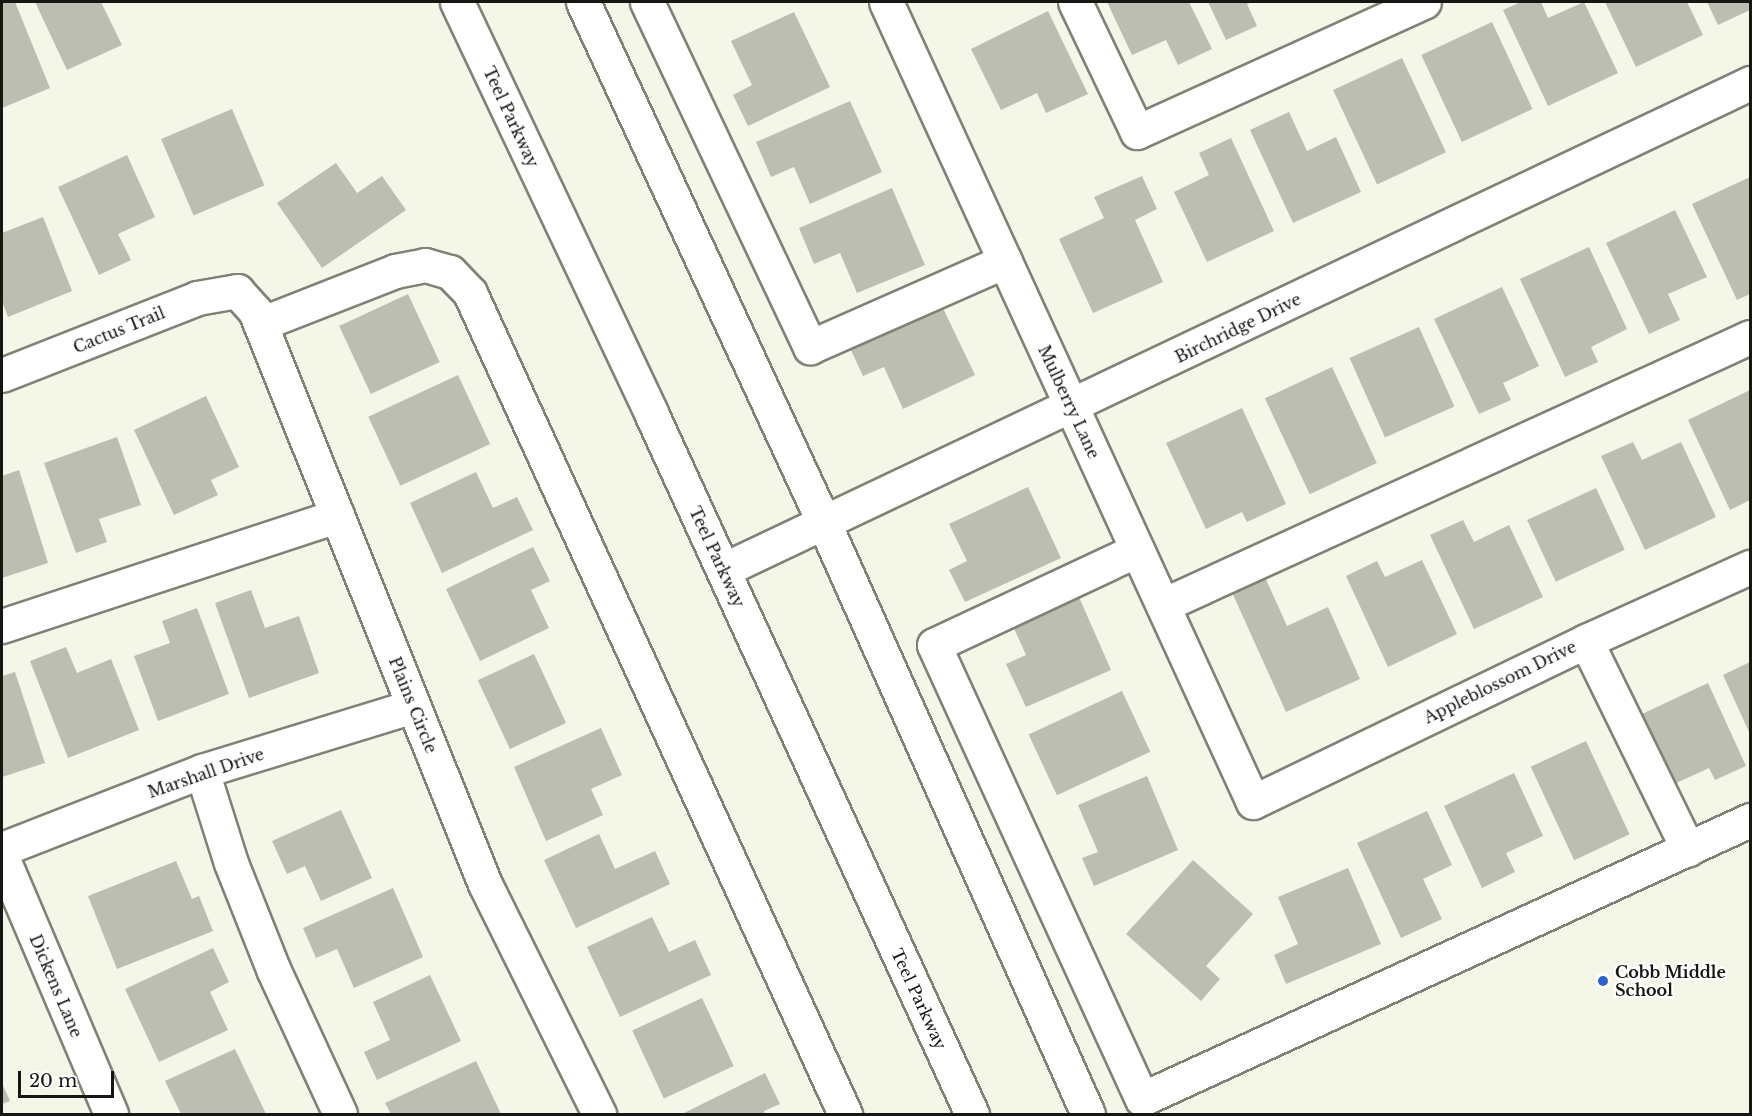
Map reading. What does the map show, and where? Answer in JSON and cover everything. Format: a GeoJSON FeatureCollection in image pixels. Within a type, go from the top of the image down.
{"type":"FeatureCollection","features":[{"type":"Feature","properties":{"kind":"street","name":"Teel Parkway"},"geometry":{"type":"LineString","coordinates":[[457,2],[723,570],[972,1114]]}},
{"type":"Feature","properties":{"kind":"street"},"geometry":{"type":"LineString","coordinates":[[583,2],[824,523],[1088,1114]]}},
{"type":"Feature","properties":{"kind":"street"},"geometry":{"type":"LineString","coordinates":[[646,2],[810,347],[1005,261]]}},
{"type":"Feature","properties":{"kind":"street","name":"Mulberry Lane"},"geometry":{"type":"LineString","coordinates":[[886,2],[1253,802]]}},
{"type":"Feature","properties":{"kind":"street"},"geometry":{"type":"LineString","coordinates":[[1075,2],[1137,132],[1424,2]]}},
{"type":"Feature","properties":{"kind":"street","name":"Birchridge Drive"},"geometry":{"type":"LineString","coordinates":[[723,570],[1072,408],[1750,83]]}},
{"type":"Feature","properties":{"kind":"street"},"geometry":{"type":"LineString","coordinates":[[260,324],[395,271],[425,265],[450,272],[470,293],[845,1114]]}},
{"type":"Feature","properties":{"kind":"street","name":"Plains Circle"},"geometry":{"type":"LineString","coordinates":[[237,291],[255,311],[485,884],[599,1114]]}},
{"type":"Feature","properties":{"kind":"street","name":"Cactus Trail"},"geometry":{"type":"LineString","coordinates":[[2,375],[197,298],[237,291]]}},
{"type":"Feature","properties":{"kind":"street"},"geometry":{"type":"LineString","coordinates":[[1163,605],[1750,337]]}},
{"type":"Feature","properties":{"kind":"street"},"geometry":{"type":"LineString","coordinates":[[2,626],[337,516]]}},
{"type":"Feature","properties":{"kind":"street"},"geometry":{"type":"LineString","coordinates":[[1137,550],[934,645],[1142,1099],[1750,820]]}},
{"type":"Feature","properties":{"kind":"street","name":"Appleblossom Drive"},"geometry":{"type":"LineString","coordinates":[[1253,802],[1586,641],[1750,567]]}},
{"type":"Feature","properties":{"kind":"street"},"geometry":{"type":"LineString","coordinates":[[1586,641],[1688,849]]}},
{"type":"Feature","properties":{"kind":"street","name":"Marshall Drive"},"geometry":{"type":"LineString","coordinates":[[2,849],[202,771],[413,706]]}},
{"type":"Feature","properties":{"kind":"street"},"geometry":{"type":"LineString","coordinates":[[202,771],[231,863],[270,960],[340,1114]]}},
{"type":"Feature","properties":{"kind":"street","name":"Dickens Lane"},"geometry":{"type":"LineString","coordinates":[[2,856],[111,1114]]}},
{"type":"Feature","properties":{"kind":"building"},"geometry":{"type":"Polygon","coordinates":[[[2,2],[15,2],[50,88],[2,108],[2,2]]]}},
{"type":"Feature","properties":{"kind":"building"},"geometry":{"type":"Polygon","coordinates":[[[35,2],[101,2],[122,45],[67,70],[35,2]]]}},
{"type":"Feature","properties":{"kind":"building"},"geometry":{"type":"Polygon","coordinates":[[[1107,2],[1189,2],[1212,49],[1178,65],[1166,40],[1132,55],[1107,2]]]}},
{"type":"Feature","properties":{"kind":"building"},"geometry":{"type":"Polygon","coordinates":[[[1208,2],[1253,2],[1247,4],[1257,26],[1226,40],[1208,2]]]}},
{"type":"Feature","properties":{"kind":"building"},"geometry":{"type":"Polygon","coordinates":[[[1521,2],[1541,2],[1548,18],[1584,2],[1618,73],[1548,106],[1503,10],[1521,2]]]}},
{"type":"Feature","properties":{"kind":"building"},"geometry":{"type":"Polygon","coordinates":[[[1605,2],[1687,2],[1703,35],[1636,67],[1605,2]]]}},
{"type":"Feature","properties":{"kind":"building"},"geometry":{"type":"Polygon","coordinates":[[[1707,2],[1750,2],[1750,10],[1718,25],[1707,2]]]}},
{"type":"Feature","properties":{"kind":"building"},"geometry":{"type":"Polygon","coordinates":[[[1048,11],[1088,94],[1046,113],[1037,93],[1001,110],[971,49],[1048,11]]]}},
{"type":"Feature","properties":{"kind":"building"},"geometry":{"type":"Polygon","coordinates":[[[794,12],[830,87],[748,126],[733,95],[752,85],[731,41],[794,12]]]}},
{"type":"Feature","properties":{"kind":"building"},"geometry":{"type":"Polygon","coordinates":[[[1492,22],[1533,109],[1462,142],[1421,55],[1492,22]]]}},
{"type":"Feature","properties":{"kind":"building"},"geometry":{"type":"Polygon","coordinates":[[[1402,58],[1446,152],[1377,184],[1333,90],[1402,58]]]}},
{"type":"Feature","properties":{"kind":"building"},"geometry":{"type":"Polygon","coordinates":[[[850,101],[882,172],[810,204],[794,167],[771,177],[756,142],[850,101]]]}},
{"type":"Feature","properties":{"kind":"building"},"geometry":{"type":"Polygon","coordinates":[[[232,109],[264,185],[194,215],[161,139],[232,109]]]}},
{"type":"Feature","properties":{"kind":"building"},"geometry":{"type":"Polygon","coordinates":[[[1289,112],[1307,151],[1336,137],[1361,192],[1293,223],[1250,130],[1289,112]]]}},
{"type":"Feature","properties":{"kind":"building"},"geometry":{"type":"Polygon","coordinates":[[[1231,138],[1274,231],[1207,262],[1174,192],[1209,175],[1199,153],[1231,138]]]}},
{"type":"Feature","properties":{"kind":"building"},"geometry":{"type":"Polygon","coordinates":[[[127,155],[155,217],[118,234],[131,260],[99,275],[58,187],[127,155]]]}},
{"type":"Feature","properties":{"kind":"building"},"geometry":{"type":"Polygon","coordinates":[[[336,163],[357,193],[382,176],[406,210],[322,268],[277,203],[336,163]]]}},
{"type":"Feature","properties":{"kind":"building"},"geometry":{"type":"Polygon","coordinates":[[[1142,176],[1157,209],[1135,220],[1163,282],[1093,313],[1059,239],[1104,218],[1094,197],[1142,176]]]}},
{"type":"Feature","properties":{"kind":"building"},"geometry":{"type":"Polygon","coordinates":[[[1750,177],[1750,294],[1737,300],[1692,204],[1750,177]]]}},
{"type":"Feature","properties":{"kind":"building"},"geometry":{"type":"Polygon","coordinates":[[[892,188],[925,265],[857,293],[840,253],[814,264],[799,228],[892,188]]]}},
{"type":"Feature","properties":{"kind":"building"},"geometry":{"type":"Polygon","coordinates":[[[1675,210],[1707,277],[1668,294],[1680,320],[1649,334],[1606,243],[1675,210]]]}},
{"type":"Feature","properties":{"kind":"building"},"geometry":{"type":"Polygon","coordinates":[[[43,217],[72,291],[8,317],[2,301],[2,233],[43,217]]]}},
{"type":"Feature","properties":{"kind":"building"},"geometry":{"type":"Polygon","coordinates":[[[1589,247],[1627,329],[1591,347],[1598,362],[1565,377],[1520,279],[1589,247]]]}},
{"type":"Feature","properties":{"kind":"building"},"geometry":{"type":"Polygon","coordinates":[[[1502,287],[1539,366],[1503,383],[1511,400],[1479,414],[1434,319],[1502,287]]]}},
{"type":"Feature","properties":{"kind":"building"},"geometry":{"type":"Polygon","coordinates":[[[408,294],[440,362],[371,394],[339,326],[408,294]]]}},
{"type":"Feature","properties":{"kind":"building"},"geometry":{"type":"Polygon","coordinates":[[[941,304],[975,375],[903,409],[884,367],[863,376],[849,346],[941,304]]]}},
{"type":"Feature","properties":{"kind":"building"},"geometry":{"type":"Polygon","coordinates":[[[1419,327],[1454,406],[1385,437],[1350,358],[1419,327]]]}},
{"type":"Feature","properties":{"kind":"building"},"geometry":{"type":"Polygon","coordinates":[[[1332,367],[1377,463],[1310,494],[1265,398],[1332,367]]]}},
{"type":"Feature","properties":{"kind":"building"},"geometry":{"type":"Polygon","coordinates":[[[458,375],[490,444],[400,486],[368,417],[458,375]]]}},
{"type":"Feature","properties":{"kind":"building"},"geometry":{"type":"Polygon","coordinates":[[[1750,390],[1750,500],[1730,510],[1688,420],[1750,390]]]}},
{"type":"Feature","properties":{"kind":"building"},"geometry":{"type":"Polygon","coordinates":[[[206,396],[239,467],[211,480],[218,495],[174,515],[134,430],[206,396]]]}},
{"type":"Feature","properties":{"kind":"building"},"geometry":{"type":"Polygon","coordinates":[[[1242,408],[1286,504],[1247,522],[1242,512],[1206,529],[1166,443],[1242,408]]]}},
{"type":"Feature","properties":{"kind":"building"},"geometry":{"type":"Polygon","coordinates":[[[117,437],[141,505],[99,519],[107,542],[76,553],[44,463],[117,437]]]}},
{"type":"Feature","properties":{"kind":"building"},"geometry":{"type":"Polygon","coordinates":[[[1633,442],[1642,460],[1681,442],[1716,517],[1645,550],[1601,456],[1633,442]]]}},
{"type":"Feature","properties":{"kind":"building"},"geometry":{"type":"Polygon","coordinates":[[[19,470],[48,563],[2,578],[2,476],[19,470]]]}},
{"type":"Feature","properties":{"kind":"building"},"geometry":{"type":"Polygon","coordinates":[[[476,472],[493,508],[517,497],[533,530],[442,573],[410,503],[476,472]]]}},
{"type":"Feature","properties":{"kind":"building"},"geometry":{"type":"Polygon","coordinates":[[[1028,487],[1061,558],[965,602],[949,570],[967,561],[949,524],[1028,487]]]}},
{"type":"Feature","properties":{"kind":"building"},"geometry":{"type":"Polygon","coordinates":[[[1596,488],[1625,550],[1556,582],[1527,520],[1596,488]]]}},
{"type":"Feature","properties":{"kind":"building"},"geometry":{"type":"Polygon","coordinates":[[[1463,520],[1474,542],[1509,525],[1543,597],[1474,629],[1430,535],[1463,520]]]}},
{"type":"Feature","properties":{"kind":"building"},"geometry":{"type":"Polygon","coordinates":[[[533,547],[550,581],[531,590],[549,628],[480,661],[446,589],[533,547]]]}},
{"type":"Feature","properties":{"kind":"building"},"geometry":{"type":"Polygon","coordinates":[[[1422,560],[1457,634],[1388,667],[1346,576],[1377,561],[1385,577],[1422,560]]]}},
{"type":"Feature","properties":{"kind":"building"},"geometry":{"type":"Polygon","coordinates":[[[1259,564],[1287,626],[1328,607],[1360,679],[1286,712],[1226,579],[1259,564]]]}},
{"type":"Feature","properties":{"kind":"building"},"geometry":{"type":"Polygon","coordinates":[[[251,590],[265,628],[299,616],[319,673],[249,698],[215,603],[251,590]]]}},
{"type":"Feature","properties":{"kind":"building"},"geometry":{"type":"Polygon","coordinates":[[[1079,597],[1111,670],[1026,707],[1006,664],[1026,655],[1013,626],[1079,597]]]}},
{"type":"Feature","properties":{"kind":"building"},"geometry":{"type":"Polygon","coordinates":[[[197,608],[229,694],[158,721],[134,656],[170,643],[162,621],[197,608]]]}},
{"type":"Feature","properties":{"kind":"building"},"geometry":{"type":"Polygon","coordinates":[[[66,647],[77,673],[111,659],[139,730],[68,758],[30,661],[66,647]]]}},
{"type":"Feature","properties":{"kind":"building"},"geometry":{"type":"Polygon","coordinates":[[[534,654],[566,723],[510,749],[478,680],[534,654]]]}},
{"type":"Feature","properties":{"kind":"building"},"geometry":{"type":"Polygon","coordinates":[[[1750,662],[1750,734],[1723,675],[1750,662]]]}},
{"type":"Feature","properties":{"kind":"building"},"geometry":{"type":"Polygon","coordinates":[[[15,672],[45,763],[2,777],[2,676],[15,672]]]}},
{"type":"Feature","properties":{"kind":"building"},"geometry":{"type":"Polygon","coordinates":[[[1708,683],[1746,766],[1715,780],[1709,768],[1672,785],[1640,715],[1708,683]]]}},
{"type":"Feature","properties":{"kind":"building"},"geometry":{"type":"Polygon","coordinates":[[[1122,691],[1150,752],[1057,795],[1029,735],[1122,691]]]}},
{"type":"Feature","properties":{"kind":"building"},"geometry":{"type":"Polygon","coordinates":[[[601,728],[622,775],[591,789],[603,815],[546,841],[514,767],[601,728]]]}},
{"type":"Feature","properties":{"kind":"building"},"geometry":{"type":"Polygon","coordinates":[[[1586,741],[1630,834],[1574,860],[1531,767],[1586,741]]]}},
{"type":"Feature","properties":{"kind":"building"},"geometry":{"type":"Polygon","coordinates":[[[1514,773],[1543,836],[1506,853],[1515,872],[1482,888],[1444,806],[1514,773]]]}},
{"type":"Feature","properties":{"kind":"building"},"geometry":{"type":"Polygon","coordinates":[[[1147,776],[1178,850],[1094,886],[1082,858],[1098,852],[1078,805],[1147,776]]]}},
{"type":"Feature","properties":{"kind":"building"},"geometry":{"type":"Polygon","coordinates":[[[341,810],[372,878],[321,901],[305,866],[287,874],[272,841],[341,810]]]}},
{"type":"Feature","properties":{"kind":"building"},"geometry":{"type":"Polygon","coordinates":[[[1427,811],[1452,865],[1423,879],[1442,919],[1401,938],[1357,843],[1427,811]]]}},
{"type":"Feature","properties":{"kind":"building"},"geometry":{"type":"Polygon","coordinates":[[[599,834],[615,869],[655,851],[670,884],[576,928],[544,860],[599,834]]]}},
{"type":"Feature","properties":{"kind":"building"},"geometry":{"type":"Polygon","coordinates":[[[1193,860],[1253,914],[1206,966],[1220,979],[1201,1001],[1126,934],[1193,860]]]}},
{"type":"Feature","properties":{"kind":"building"},"geometry":{"type":"Polygon","coordinates":[[[176,861],[192,899],[199,896],[213,931],[117,969],[88,896],[176,861]]]}},
{"type":"Feature","properties":{"kind":"building"},"geometry":{"type":"Polygon","coordinates":[[[1348,868],[1381,944],[1286,984],[1274,955],[1298,944],[1278,897],[1348,868]]]}},
{"type":"Feature","properties":{"kind":"building"},"geometry":{"type":"Polygon","coordinates":[[[393,888],[423,957],[354,988],[337,949],[316,958],[303,928],[393,888]]]}},
{"type":"Feature","properties":{"kind":"building"},"geometry":{"type":"Polygon","coordinates":[[[652,917],[669,952],[695,940],[711,975],[620,1017],[587,947],[652,917]]]}},
{"type":"Feature","properties":{"kind":"building"},"geometry":{"type":"Polygon","coordinates":[[[213,948],[229,982],[210,992],[228,1030],[159,1062],[125,989],[213,948]]]}},
{"type":"Feature","properties":{"kind":"building"},"geometry":{"type":"Polygon","coordinates":[[[430,975],[461,1041],[377,1080],[364,1052],[390,1040],[373,1002],[430,975]]]}},
{"type":"Feature","properties":{"kind":"building"},"geometry":{"type":"Polygon","coordinates":[[[702,998],[734,1066],[664,1099],[632,1031],[702,998]]]}},
{"type":"Feature","properties":{"kind":"building"},"geometry":{"type":"Polygon","coordinates":[[[235,1049],[266,1114],[181,1114],[165,1081],[235,1049]]]}},
{"type":"Feature","properties":{"kind":"building"},"geometry":{"type":"Polygon","coordinates":[[[476,1061],[501,1114],[391,1114],[385,1103],[476,1061]]]}},
{"type":"Feature","properties":{"kind":"building"},"geometry":{"type":"Polygon","coordinates":[[[765,1073],[780,1104],[764,1111],[765,1114],[682,1114],[765,1073]]]}},
{"type":"Feature","properties":{"kind":"building"},"geometry":{"type":"Polygon","coordinates":[[[2,1083],[10,1101],[2,1104],[2,1083]]]}},
{"type":"Feature","properties":{"kind":"place","name":"Cobb Middle School"},"geometry":{"type":"Point","coordinates":[1603,981]}}]}
